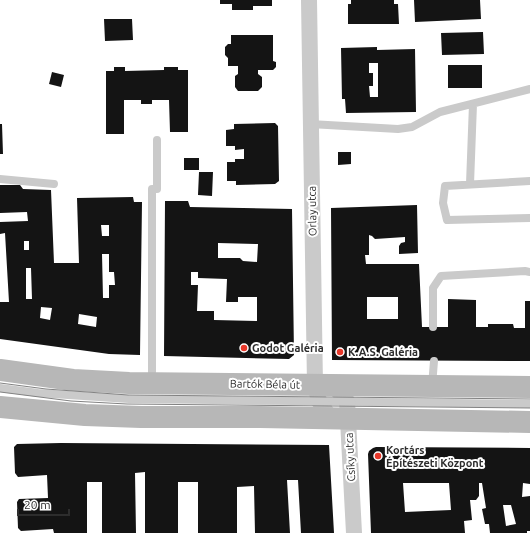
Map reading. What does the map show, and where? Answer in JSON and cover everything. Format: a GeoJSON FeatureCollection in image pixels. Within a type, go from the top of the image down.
{"type":"FeatureCollection","features":[{"type":"Feature","properties":{"kind":"main road","name":"Bartók Béla út"},"geometry":{"type":"LineString","coordinates":[[0,370],[73,380],[152,383],[530,422]]}},
{"type":"Feature","properties":{"kind":"main road","name":"Bartók Béla út"},"geometry":{"type":"LineString","coordinates":[[0,407],[86,415],[141,417],[331,402],[432,386],[530,387]]}},
{"type":"Feature","properties":{"kind":"street","name":"Orlay utca"},"geometry":{"type":"LineString","coordinates":[[309,0],[310,124],[331,402]]}},
{"type":"Feature","properties":{"kind":"street","name":"Csíky utca"},"geometry":{"type":"LineString","coordinates":[[331,402],[354,533]]}},
{"type":"Feature","properties":{"kind":"lane"},"geometry":{"type":"LineString","coordinates":[[310,124],[398,129],[412,127],[440,112],[530,89]]}},
{"type":"Feature","properties":{"kind":"lane"},"geometry":{"type":"LineString","coordinates":[[470,184],[473,104]]}},
{"type":"Feature","properties":{"kind":"lane"},"geometry":{"type":"LineString","coordinates":[[152,383],[152,189],[157,189],[157,140]]}},
{"type":"Feature","properties":{"kind":"lane"},"geometry":{"type":"LineString","coordinates":[[0,179],[54,184]]}},
{"type":"Feature","properties":{"kind":"lane"},"geometry":{"type":"LineString","coordinates":[[530,181],[445,186],[443,203],[447,220],[530,218]]}},
{"type":"Feature","properties":{"kind":"lane"},"geometry":{"type":"LineString","coordinates":[[433,327],[434,288],[441,276],[525,271],[530,272]]}},
{"type":"Feature","properties":{"kind":"lane"},"geometry":{"type":"LineString","coordinates":[[432,386],[434,361]]}},
{"type":"Feature","properties":{"kind":"lane","name":"Bartók Béla út"},"geometry":{"type":"LineString","coordinates":[[0,388],[38,393],[128,399],[530,404]]}},
{"type":"Feature","properties":{"kind":"building"},"geometry":{"type":"Polygon","coordinates":[[[220,0],[272,0],[272,6],[253,6],[253,10],[232,10],[232,4],[220,4],[220,0]]]}},
{"type":"Feature","properties":{"kind":"building"},"geometry":{"type":"Polygon","coordinates":[[[351,0],[394,0],[394,4],[398,4],[399,24],[348,24],[348,4],[351,4],[351,0]]]}},
{"type":"Feature","properties":{"kind":"building"},"geometry":{"type":"Polygon","coordinates":[[[414,0],[480,0],[481,19],[415,22],[414,0]]]}},
{"type":"Feature","properties":{"kind":"building"},"geometry":{"type":"Polygon","coordinates":[[[104,19],[132,19],[133,40],[105,41],[104,19]]]}},
{"type":"Feature","properties":{"kind":"building"},"geometry":{"type":"Polygon","coordinates":[[[483,32],[484,54],[442,55],[441,33],[483,32]]]}},
{"type":"Feature","properties":{"kind":"building"},"geometry":{"type":"Polygon","coordinates":[[[231,35],[273,35],[273,61],[276,62],[276,67],[273,70],[258,70],[258,74],[262,77],[262,87],[258,91],[238,91],[235,87],[235,76],[238,74],[238,66],[228,66],[228,58],[225,55],[225,47],[228,44],[231,44],[231,35]]]}},
{"type":"Feature","properties":{"kind":"building"},"geometry":{"type":"Polygon","coordinates":[[[377,47],[377,50],[415,49],[416,112],[346,113],[345,99],[342,99],[341,48],[377,47]],[[369,63],[369,73],[373,73],[373,86],[369,86],[370,97],[378,97],[378,63],[369,63]]]}},
{"type":"Feature","properties":{"kind":"building"},"geometry":{"type":"Polygon","coordinates":[[[448,65],[482,65],[482,88],[448,88],[448,65]]]}},
{"type":"Feature","properties":{"kind":"building"},"geometry":{"type":"Polygon","coordinates":[[[114,67],[125,67],[125,71],[164,70],[164,67],[178,67],[178,70],[188,70],[188,132],[170,132],[169,100],[152,100],[152,104],[141,104],[141,100],[124,100],[124,134],[106,134],[106,71],[114,71],[114,67]]]}},
{"type":"Feature","properties":{"kind":"building"},"geometry":{"type":"Polygon","coordinates":[[[52,72],[64,75],[61,87],[49,84],[52,72]]]}},
{"type":"Feature","properties":{"kind":"building"},"geometry":{"type":"Polygon","coordinates":[[[275,123],[278,126],[279,181],[275,184],[236,185],[236,181],[227,181],[227,162],[235,162],[235,159],[244,159],[244,149],[235,150],[235,146],[226,146],[226,130],[234,129],[234,124],[275,123]]]}},
{"type":"Feature","properties":{"kind":"building"},"geometry":{"type":"Polygon","coordinates":[[[0,124],[2,124],[3,154],[0,154],[0,124]]]}},
{"type":"Feature","properties":{"kind":"building"},"geometry":{"type":"Polygon","coordinates":[[[338,152],[351,152],[351,164],[338,165],[338,152]]]}},
{"type":"Feature","properties":{"kind":"building"},"geometry":{"type":"Polygon","coordinates":[[[184,158],[199,158],[199,170],[184,170],[184,158]]]}},
{"type":"Feature","properties":{"kind":"building"},"geometry":{"type":"Polygon","coordinates":[[[199,172],[213,172],[212,196],[198,195],[199,172]]]}},
{"type":"Feature","properties":{"kind":"building"},"geometry":{"type":"Polygon","coordinates":[[[0,185],[20,185],[23,189],[51,190],[54,263],[79,263],[77,198],[133,197],[134,202],[142,202],[140,355],[109,354],[0,339],[0,302],[9,302],[5,233],[0,234],[0,222],[28,221],[27,212],[0,213],[0,185]],[[101,225],[102,236],[109,236],[109,225],[101,225]],[[24,241],[24,250],[29,250],[29,241],[24,241]],[[102,254],[103,298],[109,298],[109,285],[115,285],[114,272],[109,272],[109,254],[102,254]],[[26,268],[26,299],[32,299],[31,268],[26,268]],[[41,307],[40,318],[50,320],[52,308],[41,307]],[[79,314],[78,324],[96,327],[97,317],[79,314]]]}},
{"type":"Feature","properties":{"kind":"building"},"geometry":{"type":"Polygon","coordinates":[[[165,201],[188,201],[190,207],[292,209],[294,355],[289,359],[164,356],[165,201]],[[218,243],[218,258],[240,258],[243,261],[257,262],[258,244],[218,243]],[[191,272],[191,285],[198,285],[197,311],[214,311],[214,320],[257,321],[257,297],[238,297],[238,302],[226,302],[227,279],[198,278],[198,272],[191,272]]]}},
{"type":"Feature","properties":{"kind":"building"},"geometry":{"type":"Polygon","coordinates":[[[417,205],[418,253],[399,254],[399,246],[401,243],[405,242],[405,237],[375,239],[369,235],[369,255],[365,255],[366,264],[419,264],[422,327],[448,327],[448,299],[476,300],[476,327],[488,327],[488,324],[513,324],[514,328],[525,328],[525,301],[530,301],[530,361],[332,360],[331,208],[417,205]],[[367,297],[367,319],[398,319],[398,297],[367,297]]]}},
{"type":"Feature","properties":{"kind":"building"},"geometry":{"type":"Polygon","coordinates":[[[17,444],[329,445],[334,533],[301,533],[298,480],[287,480],[290,533],[255,533],[254,486],[237,487],[237,533],[198,533],[198,482],[178,482],[178,533],[145,533],[145,472],[135,473],[136,533],[102,533],[102,482],[87,482],[87,533],[54,533],[53,529],[21,531],[18,528],[17,502],[19,499],[48,498],[47,475],[18,477],[15,473],[14,447],[17,444]]]}},
{"type":"Feature","properties":{"kind":"building"},"geometry":{"type":"Polygon","coordinates":[[[373,448],[530,448],[530,484],[523,483],[522,497],[530,496],[530,531],[527,531],[527,533],[490,533],[489,524],[485,524],[482,509],[486,508],[482,483],[479,483],[479,496],[476,500],[470,500],[472,520],[464,521],[465,533],[371,533],[368,454],[373,448]],[[403,483],[405,512],[451,510],[449,483],[403,483]],[[503,505],[506,526],[516,524],[511,505],[503,505]]]}},
{"type":"Feature","properties":{"kind":"tram line"},"geometry":{"type":"LineString","coordinates":[[0,383],[46,389],[128,395],[530,399]]}},
{"type":"Feature","properties":{"kind":"tram line"},"geometry":{"type":"LineString","coordinates":[[0,392],[71,401],[127,404],[530,408]]}},
{"type":"Feature","properties":{"kind":"place","name":"Godot Galéria"},"geometry":{"type":"Point","coordinates":[244,348]}},
{"type":"Feature","properties":{"kind":"place","name":"K.A.S. Galéria"},"geometry":{"type":"Point","coordinates":[340,352]}},
{"type":"Feature","properties":{"kind":"place","name":"Kortárs Építészeti Központ"},"geometry":{"type":"Point","coordinates":[378,456]}}]}
